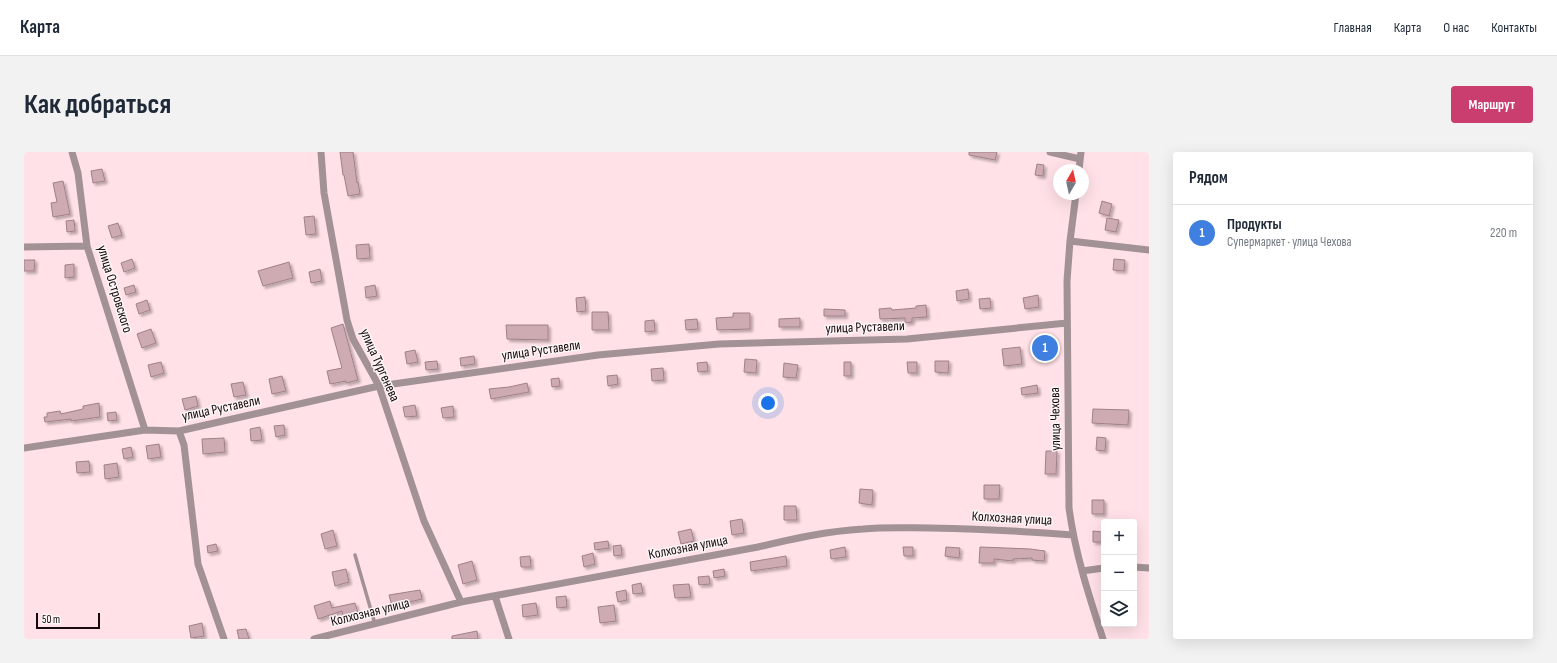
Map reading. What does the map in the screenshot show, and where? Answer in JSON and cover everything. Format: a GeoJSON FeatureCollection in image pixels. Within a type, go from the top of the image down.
{"type":"FeatureCollection","features":[{"type":"Feature","properties":{"kind":"street","name":"улица Островского"},"geometry":{"type":"LineString","coordinates":[[72,152],[78,173],[87,246],[145,430]]}},
{"type":"Feature","properties":{"kind":"street","name":"улица Тургенева"},"geometry":{"type":"LineString","coordinates":[[321,152],[324,193],[347,320],[353,339],[379,386],[424,521],[461,602]]}},
{"type":"Feature","properties":{"kind":"street"},"geometry":{"type":"LineString","coordinates":[[1050,152],[1081,156]]}},
{"type":"Feature","properties":{"kind":"street","name":"улица Чехова"},"geometry":{"type":"LineString","coordinates":[[1075,200],[1070,241],[1067,323],[1069,508],[1073,535],[1082,571],[1103,639]]}},
{"type":"Feature","properties":{"kind":"street"},"geometry":{"type":"LineString","coordinates":[[1070,241],[1149,250]]}},
{"type":"Feature","properties":{"kind":"street"},"geometry":{"type":"LineString","coordinates":[[24,247],[87,246]]}},
{"type":"Feature","properties":{"kind":"street","name":"улица Руставели"},"geometry":{"type":"LineString","coordinates":[[24,448],[145,430],[179,431],[379,386],[598,355],[719,344],[907,339],[1067,323]]}},
{"type":"Feature","properties":{"kind":"street"},"geometry":{"type":"LineString","coordinates":[[179,431],[184,445],[198,564],[224,639]]}},
{"type":"Feature","properties":{"kind":"street","name":"Колхозная улица"},"geometry":{"type":"LineString","coordinates":[[314,639],[461,602],[835,532],[898,528],[999,529],[1073,535]]}},
{"type":"Feature","properties":{"kind":"street"},"geometry":{"type":"LineString","coordinates":[[1137,567],[1149,568]]}},
{"type":"Feature","properties":{"kind":"street"},"geometry":{"type":"LineString","coordinates":[[1082,571],[1101,568]]}},
{"type":"Feature","properties":{"kind":"street"},"geometry":{"type":"LineString","coordinates":[[495,596],[509,639]]}},
{"type":"Feature","properties":{"kind":"lane"},"geometry":{"type":"LineString","coordinates":[[355,555],[376,624]]}},
{"type":"Feature","properties":{"kind":"building"},"geometry":{"type":"Polygon","coordinates":[[[340,152],[353,152],[360,194],[348,196],[340,152]]]}},
{"type":"Feature","properties":{"kind":"building"},"geometry":{"type":"Polygon","coordinates":[[[969,152],[997,152],[995,160],[969,155],[969,152]]]}},
{"type":"Feature","properties":{"kind":"building"},"geometry":{"type":"Polygon","coordinates":[[[1037,164],[1044,165],[1043,176],[1035,175],[1037,164]]]}},
{"type":"Feature","properties":{"kind":"building"},"geometry":{"type":"Polygon","coordinates":[[[102,169],[105,181],[93,183],[91,171],[102,169]]]}},
{"type":"Feature","properties":{"kind":"building"},"geometry":{"type":"Polygon","coordinates":[[[63,181],[70,214],[53,217],[51,203],[57,202],[53,183],[63,181]]]}},
{"type":"Feature","properties":{"kind":"building"},"geometry":{"type":"Polygon","coordinates":[[[1102,201],[1112,204],[1109,216],[1099,213],[1102,201]]]}},
{"type":"Feature","properties":{"kind":"building"},"geometry":{"type":"Polygon","coordinates":[[[314,216],[316,234],[306,235],[304,217],[314,216]]]}},
{"type":"Feature","properties":{"kind":"building"},"geometry":{"type":"Polygon","coordinates":[[[1107,218],[1119,220],[1116,232],[1105,230],[1107,218]]]}},
{"type":"Feature","properties":{"kind":"building"},"geometry":{"type":"Polygon","coordinates":[[[74,220],[75,231],[67,232],[66,221],[74,220]]]}},
{"type":"Feature","properties":{"kind":"building"},"geometry":{"type":"Polygon","coordinates":[[[118,223],[122,235],[112,238],[108,226],[118,223]]]}},
{"type":"Feature","properties":{"kind":"building"},"geometry":{"type":"Polygon","coordinates":[[[369,244],[370,258],[357,259],[356,245],[369,244]]]}},
{"type":"Feature","properties":{"kind":"building"},"geometry":{"type":"Polygon","coordinates":[[[132,259],[135,268],[124,272],[121,263],[132,259]]]}},
{"type":"Feature","properties":{"kind":"building"},"geometry":{"type":"Polygon","coordinates":[[[1114,259],[1125,260],[1124,271],[1113,270],[1114,259]]]}},
{"type":"Feature","properties":{"kind":"building"},"geometry":{"type":"Polygon","coordinates":[[[24,260],[35,260],[34,271],[24,271],[24,260]]]}},
{"type":"Feature","properties":{"kind":"building"},"geometry":{"type":"Polygon","coordinates":[[[289,262],[293,278],[263,286],[258,271],[289,262]]]}},
{"type":"Feature","properties":{"kind":"building"},"geometry":{"type":"Polygon","coordinates":[[[74,264],[74,277],[65,278],[65,265],[74,264]]]}},
{"type":"Feature","properties":{"kind":"building"},"geometry":{"type":"Polygon","coordinates":[[[320,269],[322,281],[311,283],[309,272],[320,269]]]}},
{"type":"Feature","properties":{"kind":"building"},"geometry":{"type":"Polygon","coordinates":[[[134,285],[136,292],[126,295],[124,288],[134,285]]]}},
{"type":"Feature","properties":{"kind":"building"},"geometry":{"type":"Polygon","coordinates":[[[375,285],[377,296],[366,298],[365,287],[375,285]]]}},
{"type":"Feature","properties":{"kind":"building"},"geometry":{"type":"Polygon","coordinates":[[[968,289],[969,299],[957,301],[956,291],[968,289]]]}},
{"type":"Feature","properties":{"kind":"building"},"geometry":{"type":"Polygon","coordinates":[[[1038,295],[1039,307],[1025,309],[1023,298],[1038,295]]]}},
{"type":"Feature","properties":{"kind":"building"},"geometry":{"type":"Polygon","coordinates":[[[585,297],[586,311],[577,312],[576,298],[585,297]]]}},
{"type":"Feature","properties":{"kind":"building"},"geometry":{"type":"Polygon","coordinates":[[[990,298],[991,308],[980,309],[979,299],[990,298]]]}},
{"type":"Feature","properties":{"kind":"building"},"geometry":{"type":"Polygon","coordinates":[[[147,300],[150,310],[139,314],[136,304],[147,300]]]}},
{"type":"Feature","properties":{"kind":"building"},"geometry":{"type":"Polygon","coordinates":[[[926,305],[927,317],[912,318],[912,322],[905,323],[905,318],[880,319],[879,309],[891,308],[892,310],[916,308],[916,306],[926,305]]]}},
{"type":"Feature","properties":{"kind":"building"},"geometry":{"type":"Polygon","coordinates":[[[824,309],[845,310],[845,316],[824,316],[824,309]]]}},
{"type":"Feature","properties":{"kind":"building"},"geometry":{"type":"Polygon","coordinates":[[[592,312],[608,312],[609,330],[592,330],[592,312]]]}},
{"type":"Feature","properties":{"kind":"building"},"geometry":{"type":"Polygon","coordinates":[[[733,313],[750,313],[750,329],[717,330],[716,318],[733,317],[733,313]]]}},
{"type":"Feature","properties":{"kind":"building"},"geometry":{"type":"Polygon","coordinates":[[[800,318],[800,327],[779,327],[779,319],[800,318]]]}},
{"type":"Feature","properties":{"kind":"building"},"geometry":{"type":"Polygon","coordinates":[[[697,319],[698,329],[686,330],[685,320],[697,319]]]}},
{"type":"Feature","properties":{"kind":"building"},"geometry":{"type":"Polygon","coordinates":[[[654,320],[655,331],[645,332],[645,321],[654,320]]]}},
{"type":"Feature","properties":{"kind":"building"},"geometry":{"type":"Polygon","coordinates":[[[343,324],[358,380],[346,383],[346,381],[330,384],[327,371],[342,368],[331,328],[343,324]]]}},
{"type":"Feature","properties":{"kind":"building"},"geometry":{"type":"Polygon","coordinates":[[[506,325],[548,325],[548,340],[507,339],[506,325]]]}},
{"type":"Feature","properties":{"kind":"building"},"geometry":{"type":"Polygon","coordinates":[[[151,329],[156,343],[142,348],[137,334],[151,329]]]}},
{"type":"Feature","properties":{"kind":"building"},"geometry":{"type":"Polygon","coordinates":[[[1045,334],[1046,342],[1049,342],[1049,354],[1036,355],[1035,343],[1039,343],[1038,335],[1045,334]]]}},
{"type":"Feature","properties":{"kind":"building"},"geometry":{"type":"Polygon","coordinates":[[[1020,347],[1022,364],[1004,366],[1002,349],[1020,347]]]}},
{"type":"Feature","properties":{"kind":"building"},"geometry":{"type":"Polygon","coordinates":[[[415,350],[418,362],[407,364],[405,352],[415,350]]]}},
{"type":"Feature","properties":{"kind":"building"},"geometry":{"type":"Polygon","coordinates":[[[474,356],[475,364],[461,366],[460,358],[474,356]]]}},
{"type":"Feature","properties":{"kind":"building"},"geometry":{"type":"Polygon","coordinates":[[[745,359],[757,360],[756,373],[744,372],[745,359]]]}},
{"type":"Feature","properties":{"kind":"building"},"geometry":{"type":"Polygon","coordinates":[[[437,361],[438,369],[426,370],[425,362],[437,361]]]}},
{"type":"Feature","properties":{"kind":"building"},"geometry":{"type":"Polygon","coordinates":[[[935,361],[949,361],[948,373],[935,372],[935,361]]]}},
{"type":"Feature","properties":{"kind":"building"},"geometry":{"type":"Polygon","coordinates":[[[161,362],[164,373],[151,377],[148,365],[161,362]]]}},
{"type":"Feature","properties":{"kind":"building"},"geometry":{"type":"Polygon","coordinates":[[[707,362],[708,371],[698,372],[697,363],[707,362]]]}},
{"type":"Feature","properties":{"kind":"building"},"geometry":{"type":"Polygon","coordinates":[[[844,362],[851,362],[851,376],[844,376],[844,362]]]}},
{"type":"Feature","properties":{"kind":"building"},"geometry":{"type":"Polygon","coordinates":[[[907,362],[917,362],[917,373],[908,373],[907,362]]]}},
{"type":"Feature","properties":{"kind":"building"},"geometry":{"type":"Polygon","coordinates":[[[784,363],[798,365],[796,378],[783,377],[784,363]]]}},
{"type":"Feature","properties":{"kind":"building"},"geometry":{"type":"Polygon","coordinates":[[[663,368],[664,380],[652,381],[651,369],[663,368]]]}},
{"type":"Feature","properties":{"kind":"building"},"geometry":{"type":"Polygon","coordinates":[[[617,375],[618,384],[608,386],[607,376],[617,375]]]}},
{"type":"Feature","properties":{"kind":"building"},"geometry":{"type":"Polygon","coordinates":[[[282,376],[286,391],[272,394],[269,379],[282,376]]]}},
{"type":"Feature","properties":{"kind":"building"},"geometry":{"type":"Polygon","coordinates":[[[559,378],[560,386],[552,387],[551,379],[559,378]]]}},
{"type":"Feature","properties":{"kind":"building"},"geometry":{"type":"Polygon","coordinates":[[[243,382],[246,395],[234,397],[231,384],[243,382]]]}},
{"type":"Feature","properties":{"kind":"building"},"geometry":{"type":"Polygon","coordinates":[[[527,383],[529,392],[491,399],[489,389],[527,383]]]}},
{"type":"Feature","properties":{"kind":"building"},"geometry":{"type":"Polygon","coordinates":[[[1037,385],[1038,393],[1022,395],[1021,388],[1037,385]]]}},
{"type":"Feature","properties":{"kind":"building"},"geometry":{"type":"Polygon","coordinates":[[[196,396],[198,406],[185,410],[182,399],[196,396]]]}},
{"type":"Feature","properties":{"kind":"building"},"geometry":{"type":"Polygon","coordinates":[[[99,403],[100,417],[71,421],[71,419],[45,422],[44,417],[47,417],[47,413],[60,411],[61,414],[83,409],[83,406],[99,403]]]}},
{"type":"Feature","properties":{"kind":"building"},"geometry":{"type":"Polygon","coordinates":[[[415,405],[417,416],[405,417],[403,407],[415,405]]]}},
{"type":"Feature","properties":{"kind":"building"},"geometry":{"type":"Polygon","coordinates":[[[453,406],[454,417],[443,418],[441,408],[453,406]]]}},
{"type":"Feature","properties":{"kind":"building"},"geometry":{"type":"Polygon","coordinates":[[[1093,409],[1129,410],[1128,425],[1092,423],[1093,409]]]}},
{"type":"Feature","properties":{"kind":"building"},"geometry":{"type":"Polygon","coordinates":[[[116,412],[117,420],[108,421],[107,413],[116,412]]]}},
{"type":"Feature","properties":{"kind":"building"},"geometry":{"type":"Polygon","coordinates":[[[284,425],[285,435],[276,437],[274,426],[284,425]]]}},
{"type":"Feature","properties":{"kind":"building"},"geometry":{"type":"Polygon","coordinates":[[[260,427],[262,440],[251,441],[250,429],[260,427]]]}},
{"type":"Feature","properties":{"kind":"building"},"geometry":{"type":"Polygon","coordinates":[[[1097,437],[1106,438],[1105,451],[1096,450],[1097,437]]]}},
{"type":"Feature","properties":{"kind":"building"},"geometry":{"type":"Polygon","coordinates":[[[224,438],[225,452],[203,454],[202,439],[224,438]]]}},
{"type":"Feature","properties":{"kind":"building"},"geometry":{"type":"Polygon","coordinates":[[[159,444],[161,457],[148,459],[146,446],[159,444]]]}},
{"type":"Feature","properties":{"kind":"building"},"geometry":{"type":"Polygon","coordinates":[[[131,447],[133,457],[124,459],[122,449],[131,447]]]}},
{"type":"Feature","properties":{"kind":"building"},"geometry":{"type":"Polygon","coordinates":[[[1046,451],[1057,451],[1056,474],[1045,474],[1046,451]]]}},
{"type":"Feature","properties":{"kind":"building"},"geometry":{"type":"Polygon","coordinates":[[[89,461],[90,472],[77,473],[76,462],[89,461]]]}},
{"type":"Feature","properties":{"kind":"building"},"geometry":{"type":"Polygon","coordinates":[[[117,463],[119,477],[105,479],[104,465],[117,463]]]}},
{"type":"Feature","properties":{"kind":"building"},"geometry":{"type":"Polygon","coordinates":[[[984,485],[1000,485],[999,499],[984,499],[984,485]]]}},
{"type":"Feature","properties":{"kind":"building"},"geometry":{"type":"Polygon","coordinates":[[[860,489],[873,490],[872,505],[859,503],[860,489]]]}},
{"type":"Feature","properties":{"kind":"building"},"geometry":{"type":"Polygon","coordinates":[[[1092,500],[1104,500],[1104,514],[1092,514],[1092,500]]]}},
{"type":"Feature","properties":{"kind":"building"},"geometry":{"type":"Polygon","coordinates":[[[784,506],[796,506],[797,520],[784,520],[784,506]]]}},
{"type":"Feature","properties":{"kind":"building"},"geometry":{"type":"Polygon","coordinates":[[[742,519],[744,533],[732,535],[730,521],[742,519]]]}},
{"type":"Feature","properties":{"kind":"building"},"geometry":{"type":"Polygon","coordinates":[[[691,529],[694,541],[681,544],[678,532],[691,529]]]}},
{"type":"Feature","properties":{"kind":"building"},"geometry":{"type":"Polygon","coordinates":[[[333,530],[337,546],[325,549],[321,534],[333,530]]]}},
{"type":"Feature","properties":{"kind":"building"},"geometry":{"type":"Polygon","coordinates":[[[1093,531],[1101,532],[1101,542],[1093,542],[1093,531]]]}},
{"type":"Feature","properties":{"kind":"building"},"geometry":{"type":"Polygon","coordinates":[[[608,541],[609,548],[595,550],[594,543],[608,541]]]}},
{"type":"Feature","properties":{"kind":"building"},"geometry":{"type":"Polygon","coordinates":[[[216,544],[218,551],[208,553],[207,546],[216,544]]]}},
{"type":"Feature","properties":{"kind":"building"},"geometry":{"type":"Polygon","coordinates":[[[621,545],[622,555],[614,556],[613,546],[621,545]]]}},
{"type":"Feature","properties":{"kind":"building"},"geometry":{"type":"Polygon","coordinates":[[[845,547],[846,557],[831,559],[830,550],[845,547]]]}},
{"type":"Feature","properties":{"kind":"building"},"geometry":{"type":"Polygon","coordinates":[[[903,547],[913,547],[913,556],[904,556],[903,547]]]}},
{"type":"Feature","properties":{"kind":"building"},"geometry":{"type":"Polygon","coordinates":[[[946,547],[960,548],[959,558],[945,556],[946,547]]]}},
{"type":"Feature","properties":{"kind":"building"},"geometry":{"type":"Polygon","coordinates":[[[980,547],[1045,551],[1044,561],[1032,560],[1032,558],[1013,559],[1013,561],[994,559],[994,563],[979,563],[980,547]]]}},
{"type":"Feature","properties":{"kind":"building"},"geometry":{"type":"Polygon","coordinates":[[[593,553],[595,564],[584,567],[582,556],[593,553]]]}},
{"type":"Feature","properties":{"kind":"building"},"geometry":{"type":"Polygon","coordinates":[[[530,556],[531,567],[521,567],[520,557],[530,556]]]}},
{"type":"Feature","properties":{"kind":"building"},"geometry":{"type":"Polygon","coordinates":[[[786,556],[787,566],[751,571],[750,562],[786,556]]]}},
{"type":"Feature","properties":{"kind":"building"},"geometry":{"type":"Polygon","coordinates":[[[472,561],[477,580],[463,584],[458,565],[472,561]]]}},
{"type":"Feature","properties":{"kind":"building"},"geometry":{"type":"Polygon","coordinates":[[[346,569],[349,582],[335,586],[332,572],[346,569]]]}},
{"type":"Feature","properties":{"kind":"building"},"geometry":{"type":"Polygon","coordinates":[[[724,569],[725,576],[714,578],[713,571],[724,569]]]}},
{"type":"Feature","properties":{"kind":"building"},"geometry":{"type":"Polygon","coordinates":[[[709,576],[710,584],[699,585],[698,577],[709,576]]]}},
{"type":"Feature","properties":{"kind":"building"},"geometry":{"type":"Polygon","coordinates":[[[641,583],[643,593],[633,594],[632,585],[641,583]]]}},
{"type":"Feature","properties":{"kind":"building"},"geometry":{"type":"Polygon","coordinates":[[[689,584],[691,597],[675,598],[673,585],[689,584]]]}},
{"type":"Feature","properties":{"kind":"building"},"geometry":{"type":"Polygon","coordinates":[[[420,590],[422,599],[392,606],[389,595],[420,590]]]}},
{"type":"Feature","properties":{"kind":"building"},"geometry":{"type":"Polygon","coordinates":[[[626,590],[627,600],[618,602],[616,592],[626,590]]]}},
{"type":"Feature","properties":{"kind":"building"},"geometry":{"type":"Polygon","coordinates":[[[566,596],[567,607],[557,608],[556,597],[566,596]]]}},
{"type":"Feature","properties":{"kind":"building"},"geometry":{"type":"Polygon","coordinates":[[[330,601],[332,608],[355,603],[358,613],[343,616],[342,611],[318,619],[314,606],[330,601]]]}},
{"type":"Feature","properties":{"kind":"building"},"geometry":{"type":"Polygon","coordinates":[[[536,603],[538,615],[523,617],[522,605],[536,603]]]}},
{"type":"Feature","properties":{"kind":"building"},"geometry":{"type":"Polygon","coordinates":[[[614,605],[616,621],[600,623],[598,607],[614,605]]]}},
{"type":"Feature","properties":{"kind":"building"},"geometry":{"type":"Polygon","coordinates":[[[202,623],[204,636],[191,638],[189,626],[202,623]]]}},
{"type":"Feature","properties":{"kind":"building"},"geometry":{"type":"Polygon","coordinates":[[[246,629],[249,639],[239,639],[237,630],[246,629]]]}},
{"type":"Feature","properties":{"kind":"building"},"geometry":{"type":"Polygon","coordinates":[[[477,631],[478,639],[452,639],[452,636],[477,631]]]}},
{"type":"Feature","properties":{"kind":"place","name":"Продукты"},"geometry":{"type":"Point","coordinates":[1045,348]}}]}
